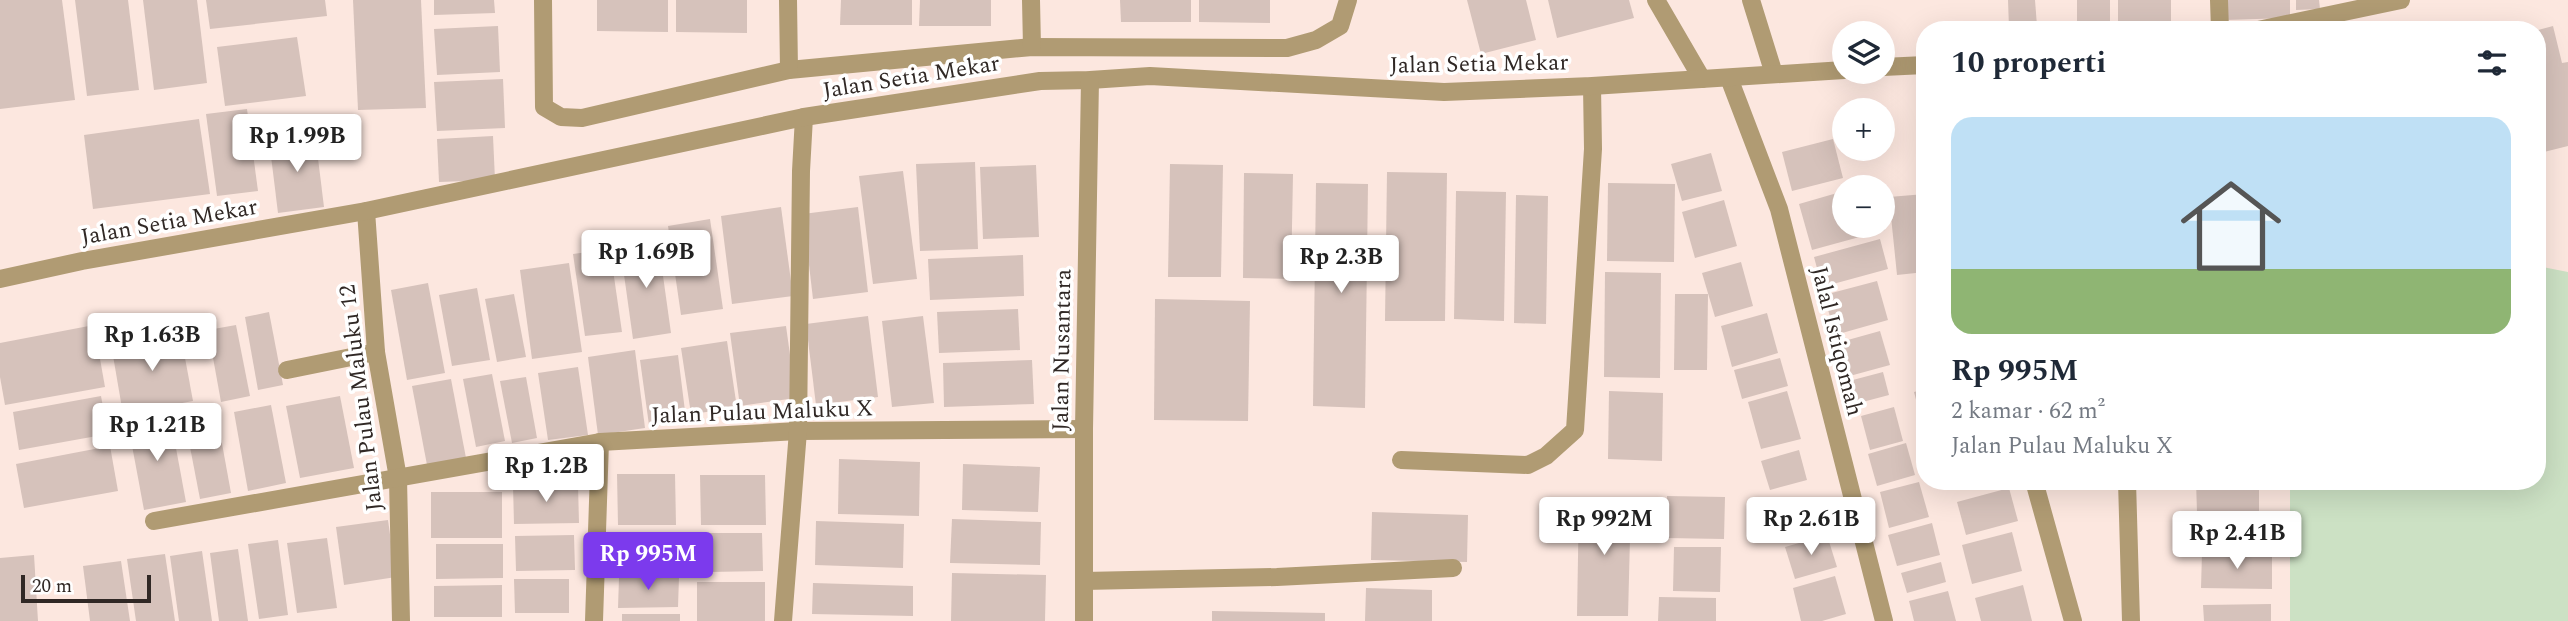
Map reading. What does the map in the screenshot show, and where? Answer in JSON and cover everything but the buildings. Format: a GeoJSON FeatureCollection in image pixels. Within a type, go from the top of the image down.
{"type":"FeatureCollection","features":[{"type":"Feature","properties":{"kind":"street"},"geometry":{"type":"LineString","coordinates":[[543,0],[544,107],[561,117],[582,118],[789,70],[1032,47],[1287,48],[1316,40],[1339,26],[1348,0]]}},
{"type":"Feature","properties":{"kind":"street"},"geometry":{"type":"LineString","coordinates":[[788,0],[789,70]]}},
{"type":"Feature","properties":{"kind":"street"},"geometry":{"type":"LineString","coordinates":[[1031,0],[1032,47]]}},
{"type":"Feature","properties":{"kind":"street"},"geometry":{"type":"LineString","coordinates":[[1656,0],[1702,79]]}},
{"type":"Feature","properties":{"kind":"street"},"geometry":{"type":"LineString","coordinates":[[1751,0],[1774,74]]}},
{"type":"Feature","properties":{"kind":"street"},"geometry":{"type":"LineString","coordinates":[[2220,0],[2220,21]]}},
{"type":"Feature","properties":{"kind":"street"},"geometry":{"type":"LineString","coordinates":[[2301,21],[2401,0]]}},
{"type":"Feature","properties":{"kind":"street"},"geometry":{"type":"LineString","coordinates":[[1895,67],[1916,66]]}},
{"type":"Feature","properties":{"kind":"street","name":"Jalan Setia Mekar"},"geometry":{"type":"LineString","coordinates":[[0,279],[82,261],[366,211],[804,117],[1040,81],[1150,76],[1444,92],[1592,86],[1832,71]]}},
{"type":"Feature","properties":{"kind":"street","name":"Jalal Istiqomah"},"geometry":{"type":"LineString","coordinates":[[1728,78],[1779,209],[1884,621]]}},
{"type":"Feature","properties":{"kind":"street","name":"Jalan Nusantara"},"geometry":{"type":"LineString","coordinates":[[1084,621],[1084,429],[1090,80]]}},
{"type":"Feature","properties":{"kind":"street"},"geometry":{"type":"LineString","coordinates":[[1401,460],[1528,465],[1546,456],[1575,430],[1593,149],[1592,86]]}},
{"type":"Feature","properties":{"kind":"street"},"geometry":{"type":"LineString","coordinates":[[783,621],[798,431],[804,117]]}},
{"type":"Feature","properties":{"kind":"street","name":"Jalan Pulau Maluku 12"},"geometry":{"type":"LineString","coordinates":[[366,211],[376,352],[398,478],[401,621]]}},
{"type":"Feature","properties":{"kind":"street"},"geometry":{"type":"LineString","coordinates":[[287,370],[376,352]]}},
{"type":"Feature","properties":{"kind":"street","name":"Jalan Pulau Maluku X"},"geometry":{"type":"LineString","coordinates":[[154,521],[600,442],[798,431],[1084,429]]}},
{"type":"Feature","properties":{"kind":"street"},"geometry":{"type":"LineString","coordinates":[[594,621],[600,442]]}},
{"type":"Feature","properties":{"kind":"street"},"geometry":{"type":"LineString","coordinates":[[2037,490],[2073,621]]}},
{"type":"Feature","properties":{"kind":"street"},"geometry":{"type":"LineString","coordinates":[[2127,490],[2131,621]]}},
{"type":"Feature","properties":{"kind":"street"},"geometry":{"type":"LineString","coordinates":[[1084,581],[1278,577],[1453,568]]}},
{"type":"Feature","properties":{"kind":"green space"},"geometry":{"type":"Polygon","coordinates":[[[2546,268],[2568,272],[2568,621],[2290,621],[2290,490],[2546,490],[2546,268]]]}}]}
